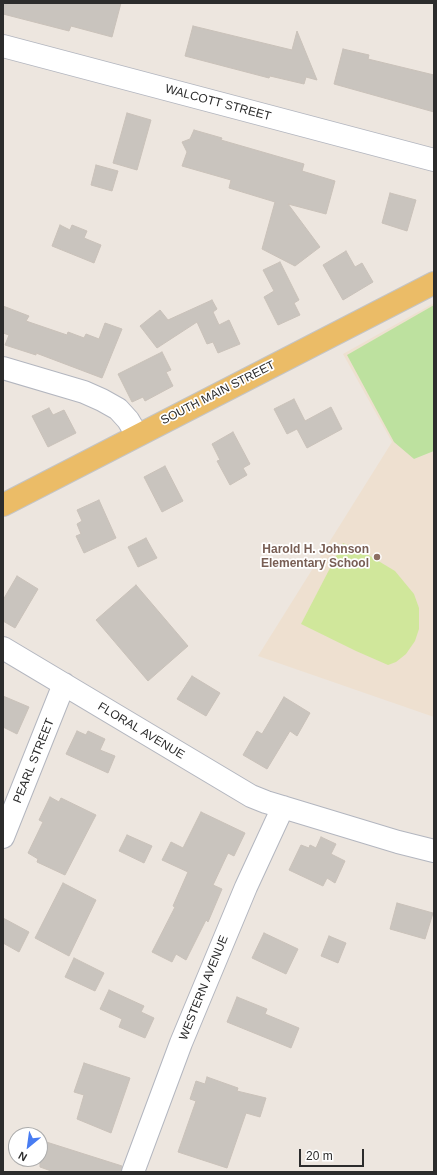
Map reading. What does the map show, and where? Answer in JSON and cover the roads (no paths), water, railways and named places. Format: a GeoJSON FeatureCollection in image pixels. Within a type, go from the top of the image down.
{"type":"FeatureCollection","features":[{"type":"Feature","properties":{"kind":"main road","name":"SOUTH MAIN STREET"},"geometry":{"type":"LineString","coordinates":[[3,504],[434,284]]}},
{"type":"Feature","properties":{"kind":"street","name":"WALCOTT STREET"},"geometry":{"type":"LineString","coordinates":[[3,46],[434,160]]}},
{"type":"Feature","properties":{"kind":"street"},"geometry":{"type":"LineString","coordinates":[[3,368],[84,392],[102,400],[118,409],[128,420],[137,435]]}},
{"type":"Feature","properties":{"kind":"street","name":"FLORAL AVENUE"},"geometry":{"type":"LineString","coordinates":[[3,648],[235,788],[266,802],[398,842],[434,851]]}},
{"type":"Feature","properties":{"kind":"street","name":"PEARL STREET"},"geometry":{"type":"LineString","coordinates":[[3,837],[64,684]]}},
{"type":"Feature","properties":{"kind":"street","name":"WESTERN AVENUE"},"geometry":{"type":"LineString","coordinates":[[133,1172],[181,1043],[246,887],[283,807]]}},
{"type":"Feature","properties":{"kind":"place","name":"Harold H. Johnson Elementary School"},"geometry":{"type":"Point","coordinates":[377,557]}}]}
